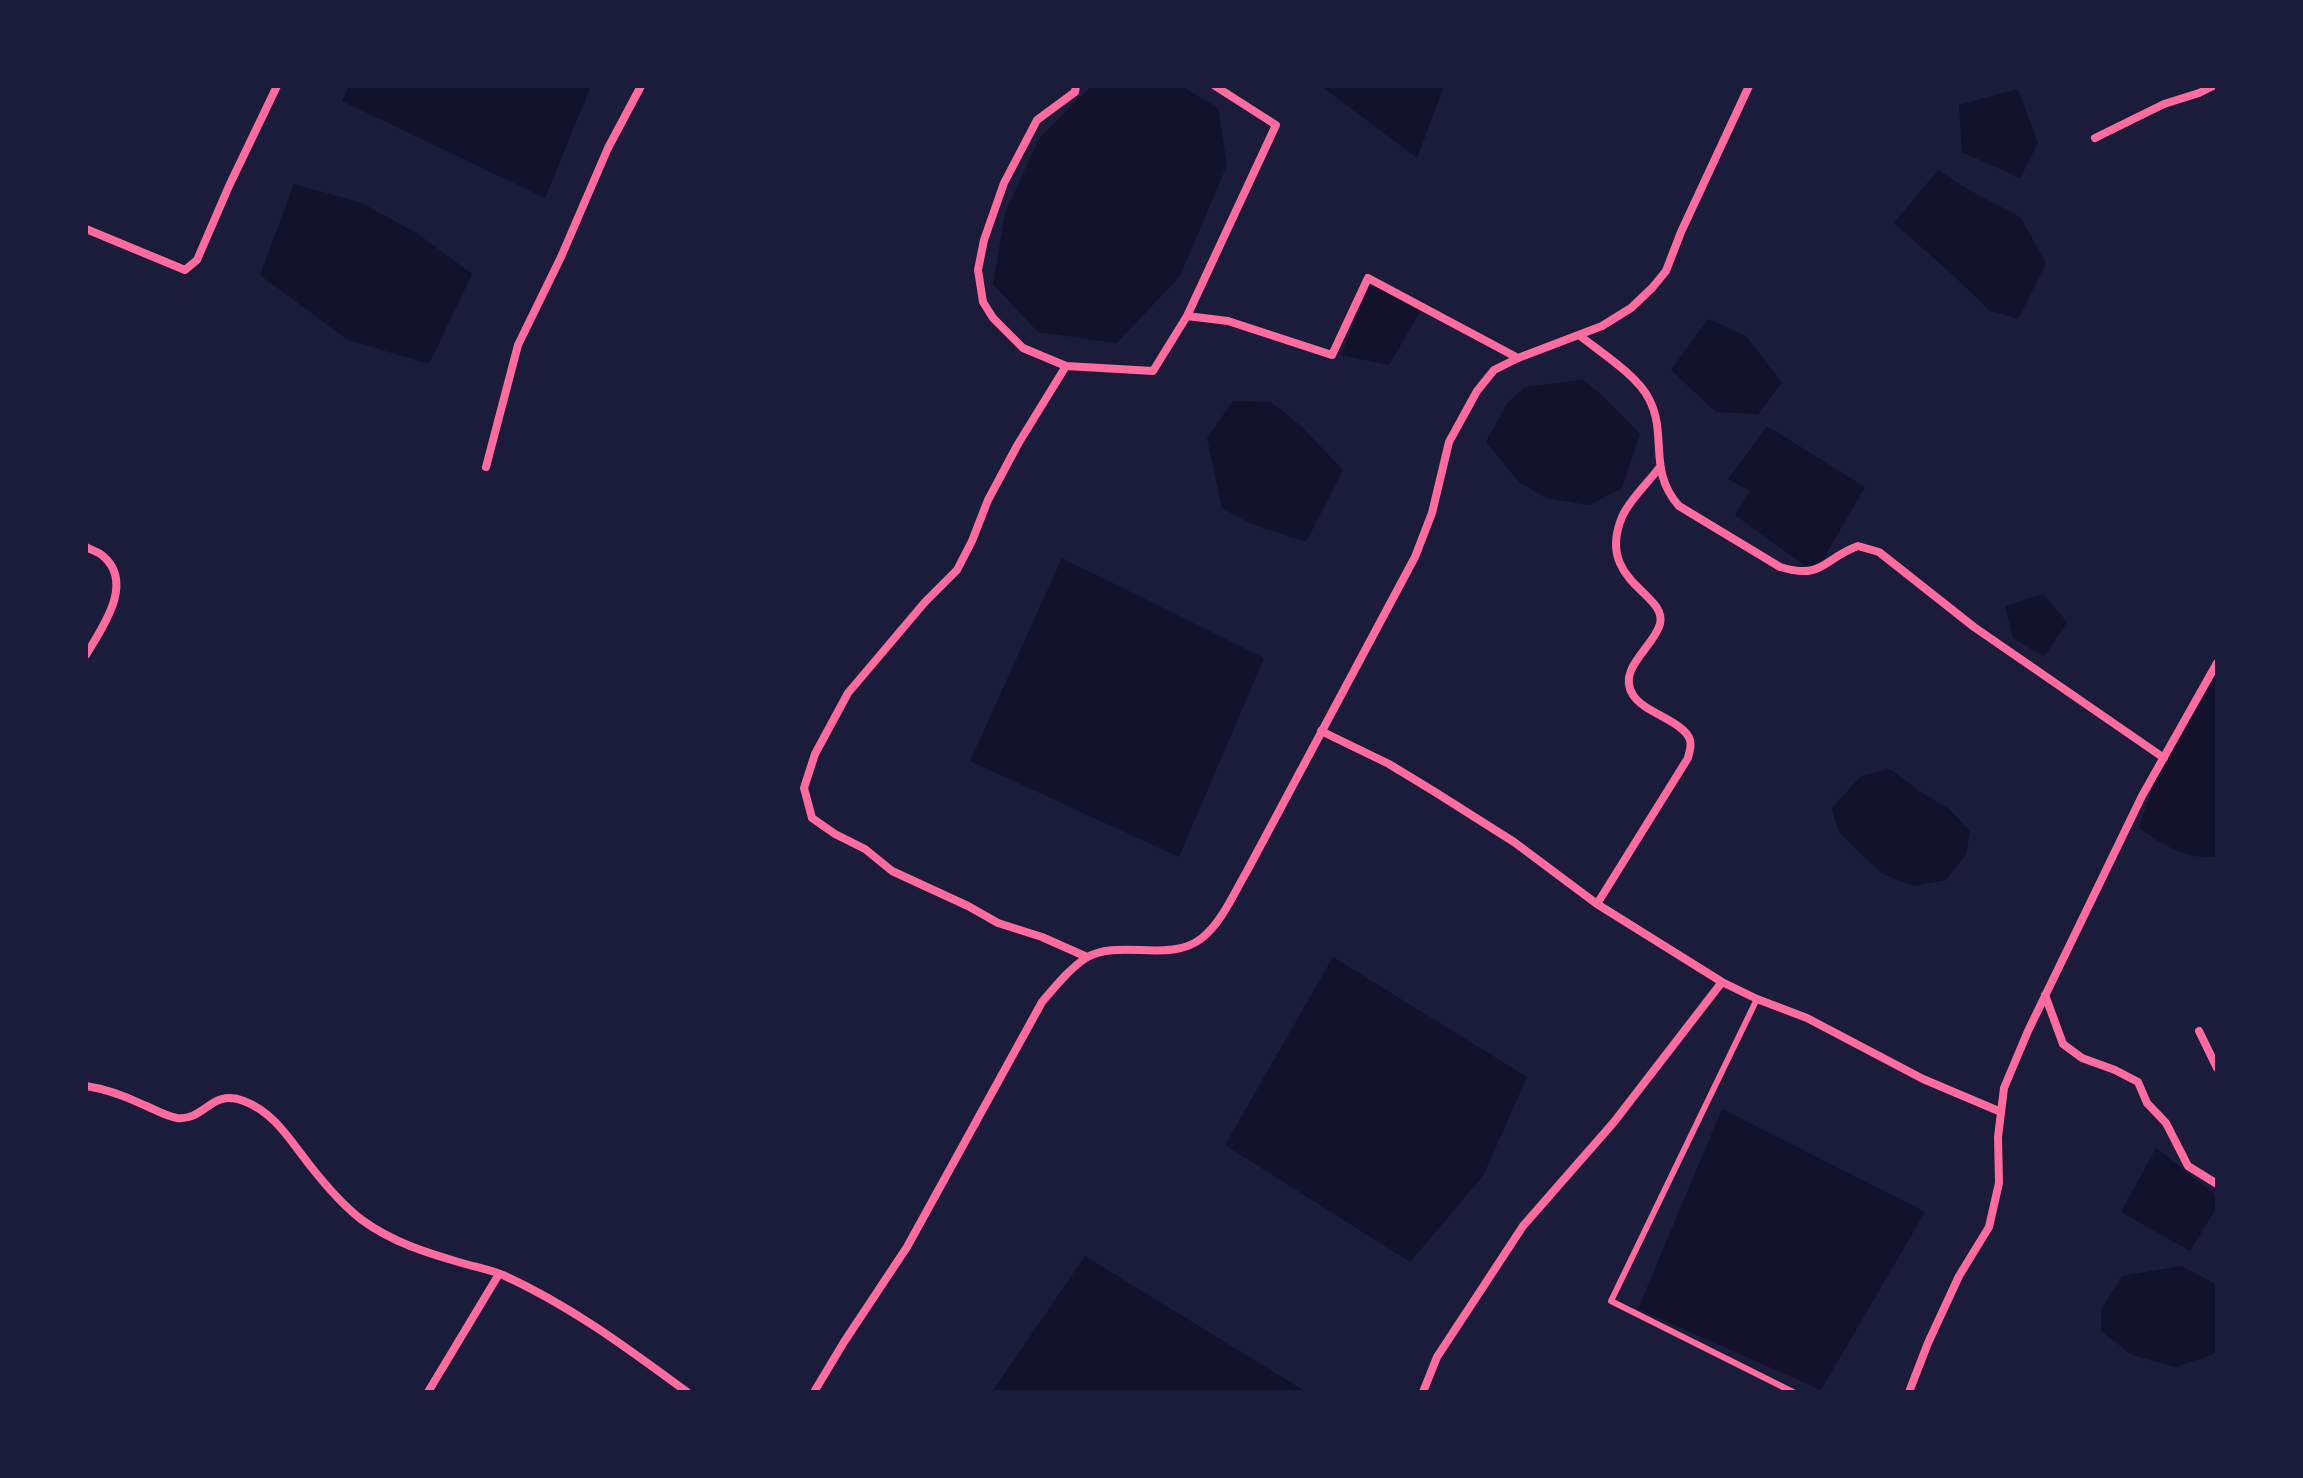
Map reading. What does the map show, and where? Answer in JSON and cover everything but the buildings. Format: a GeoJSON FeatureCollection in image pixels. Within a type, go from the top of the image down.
{"type":"FeatureCollection","features":[{"type":"Feature","properties":{"kind":"street"},"geometry":{"type":"LineString","coordinates":[[86,229],[185,270],[197,260],[277,86]]}},
{"type":"Feature","properties":{"kind":"street"},"geometry":{"type":"LineString","coordinates":[[486,467],[518,345],[561,257],[608,148],[641,86]]}},
{"type":"Feature","properties":{"kind":"street"},"geometry":{"type":"LineString","coordinates":[[1077,88],[1037,120],[1004,183],[984,240],[978,270],[983,302],[993,318],[1023,348],[1066,366],[1153,371],[1187,316],[1276,125],[1215,86]]}},
{"type":"Feature","properties":{"kind":"street"},"geometry":{"type":"LineString","coordinates":[[814,1392],[907,1247],[1042,1002],[1087,957],[1103,951],[1177,949],[1200,939],[1218,919],[1415,557],[1432,513],[1449,442],[1477,391],[1494,370],[1602,326],[1631,308],[1652,288],[1666,271],[1749,86]]}},
{"type":"Feature","properties":{"kind":"street"},"geometry":{"type":"LineString","coordinates":[[2095,138],[2164,104],[2213,86]]}},
{"type":"Feature","properties":{"kind":"street"},"geometry":{"type":"LineString","coordinates":[[1187,316],[1228,321],[1332,355],[1368,278],[1518,358]]}},
{"type":"Feature","properties":{"kind":"street"},"geometry":{"type":"LineString","coordinates":[[1579,335],[1634,380],[1649,398],[1657,433],[1659,468],[1668,493],[1679,506],[1780,567],[1798,572],[1823,567],[1836,556],[1858,546],[1879,552],[1974,627],[2164,758]]}},
{"type":"Feature","properties":{"kind":"street"},"geometry":{"type":"LineString","coordinates":[[1066,366],[988,500],[957,570],[925,602],[848,693],[815,754],[804,788],[812,818],[865,849],[892,871],[998,923],[1042,937],[1087,957]]}},
{"type":"Feature","properties":{"kind":"street"},"geometry":{"type":"LineString","coordinates":[[1597,904],[1688,758],[1691,747],[1690,739],[1683,730],[1633,697],[1629,684],[1630,673],[1659,627],[1660,613],[1628,578],[1617,559],[1616,537],[1623,515],[1659,468]]}},
{"type":"Feature","properties":{"kind":"street"},"geometry":{"type":"LineString","coordinates":[[86,547],[104,557],[116,574],[117,596],[86,655]]}},
{"type":"Feature","properties":{"kind":"street"},"geometry":{"type":"LineString","coordinates":[[1909,1392],[1953,1289],[1989,1227],[1999,1183],[1998,1137],[2004,1088],[2045,994],[2130,819],[2217,663]]}},
{"type":"Feature","properties":{"kind":"street"},"geometry":{"type":"LineString","coordinates":[[1321,731],[1389,764],[1514,842],[1597,904],[1722,982],[1807,1018],[1923,1079],[2001,1112]]}},
{"type":"Feature","properties":{"kind":"street"},"geometry":{"type":"LineString","coordinates":[[1423,1392],[1437,1357],[1523,1226],[1614,1122],[1722,982]]}},
{"type":"Feature","properties":{"kind":"street"},"geometry":{"type":"LineString","coordinates":[[2045,994],[2063,1044],[2082,1058],[2138,1082],[2147,1103],[2166,1123],[2188,1166],[2217,1184]]}},
{"type":"Feature","properties":{"kind":"street"},"geometry":{"type":"LineString","coordinates":[[2199,1031],[2217,1068]]}},
{"type":"Feature","properties":{"kind":"street"},"geometry":{"type":"LineString","coordinates":[[86,1086],[122,1096],[177,1118],[193,1117],[214,1101],[227,1098],[242,1100],[262,1110],[279,1124],[322,1180],[362,1220],[407,1245],[499,1274],[548,1297],[610,1334],[687,1392]]}},
{"type":"Feature","properties":{"kind":"street"},"geometry":{"type":"LineString","coordinates":[[428,1392],[499,1274]]}},
{"type":"Feature","properties":{"kind":"lane"},"geometry":{"type":"LineString","coordinates":[[1757,999],[1611,1301],[1793,1392]]}},
{"type":"Feature","properties":{"kind":"shaded area"},"geometry":{"type":"Polygon","coordinates":[[[349,86],[591,86],[545,198],[342,101],[349,86]]]}},
{"type":"Feature","properties":{"kind":"shaded area"},"geometry":{"type":"Polygon","coordinates":[[[1092,86],[1181,86],[1218,108],[1227,165],[1180,276],[1117,343],[1038,332],[993,284],[1005,213],[1040,137],[1092,86]]]}},
{"type":"Feature","properties":{"kind":"shaded area"},"geometry":{"type":"Polygon","coordinates":[[[1321,86],[1444,86],[1417,158],[1321,86]]]}},
{"type":"Feature","properties":{"kind":"shaded area"},"geometry":{"type":"Polygon","coordinates":[[[2018,89],[2038,143],[2020,178],[1962,152],[1959,105],[2018,89]]]}},
{"type":"Feature","properties":{"kind":"shaded area"},"geometry":{"type":"Polygon","coordinates":[[[1938,170],[2020,217],[2046,263],[2018,319],[1989,310],[1894,223],[1938,170]]]}},
{"type":"Feature","properties":{"kind":"shaded area"},"geometry":{"type":"Polygon","coordinates":[[[294,184],[362,203],[418,234],[472,274],[429,364],[348,340],[260,275],[294,184]]]}},
{"type":"Feature","properties":{"kind":"shaded area"},"geometry":{"type":"Polygon","coordinates":[[[1372,279],[1423,307],[1389,365],[1341,355],[1372,279]]]}},
{"type":"Feature","properties":{"kind":"shaded area"},"geometry":{"type":"Polygon","coordinates":[[[1708,319],[1746,336],[1782,383],[1758,414],[1716,412],[1671,370],[1708,319]]]}},
{"type":"Feature","properties":{"kind":"shaded area"},"geometry":{"type":"Polygon","coordinates":[[[1583,380],[1640,434],[1622,488],[1589,505],[1546,498],[1519,482],[1486,442],[1507,404],[1525,387],[1583,380]]]}},
{"type":"Feature","properties":{"kind":"shaded area"},"geometry":{"type":"Polygon","coordinates":[[[1233,401],[1271,402],[1301,426],[1343,470],[1306,542],[1251,524],[1222,508],[1207,438],[1233,401]]]}},
{"type":"Feature","properties":{"kind":"shaded area"},"geometry":{"type":"Polygon","coordinates":[[[1767,426],[1865,487],[1815,573],[1735,515],[1750,491],[1728,479],[1767,426]]]}},
{"type":"Feature","properties":{"kind":"shaded area"},"geometry":{"type":"Polygon","coordinates":[[[1062,558],[1264,658],[1179,857],[970,761],[1062,558]]]}},
{"type":"Feature","properties":{"kind":"shaded area"},"geometry":{"type":"Polygon","coordinates":[[[2043,594],[2067,622],[2044,657],[2013,638],[2005,606],[2043,594]]]}},
{"type":"Feature","properties":{"kind":"shaded area"},"geometry":{"type":"Polygon","coordinates":[[[2217,662],[2217,856],[2206,857],[2175,850],[2139,828],[2150,795],[2155,766],[2177,741],[2198,693],[2217,662]]]}},
{"type":"Feature","properties":{"kind":"shaded area"},"geometry":{"type":"Polygon","coordinates":[[[1890,769],[1949,809],[1970,831],[1966,854],[1946,880],[1913,886],[1881,873],[1838,831],[1832,808],[1861,776],[1890,769]]]}},
{"type":"Feature","properties":{"kind":"shaded area"},"geometry":{"type":"Polygon","coordinates":[[[1333,957],[1527,1077],[1483,1176],[1410,1262],[1225,1145],[1333,957]]]}},
{"type":"Feature","properties":{"kind":"shaded area"},"geometry":{"type":"Polygon","coordinates":[[[1722,1109],[1925,1212],[1821,1390],[1638,1309],[1722,1109]]]}},
{"type":"Feature","properties":{"kind":"shaded area"},"geometry":{"type":"Polygon","coordinates":[[[2156,1148],[2217,1196],[2217,1207],[2190,1251],[2121,1212],[2156,1148]]]}},
{"type":"Feature","properties":{"kind":"shaded area"},"geometry":{"type":"Polygon","coordinates":[[[1085,1256],[1303,1390],[1302,1392],[992,1392],[1085,1256]]]}},
{"type":"Feature","properties":{"kind":"shaded area"},"geometry":{"type":"Polygon","coordinates":[[[2181,1266],[2217,1285],[2217,1347],[2214,1354],[2176,1367],[2132,1355],[2101,1331],[2101,1310],[2122,1276],[2181,1266]]]}}]}
